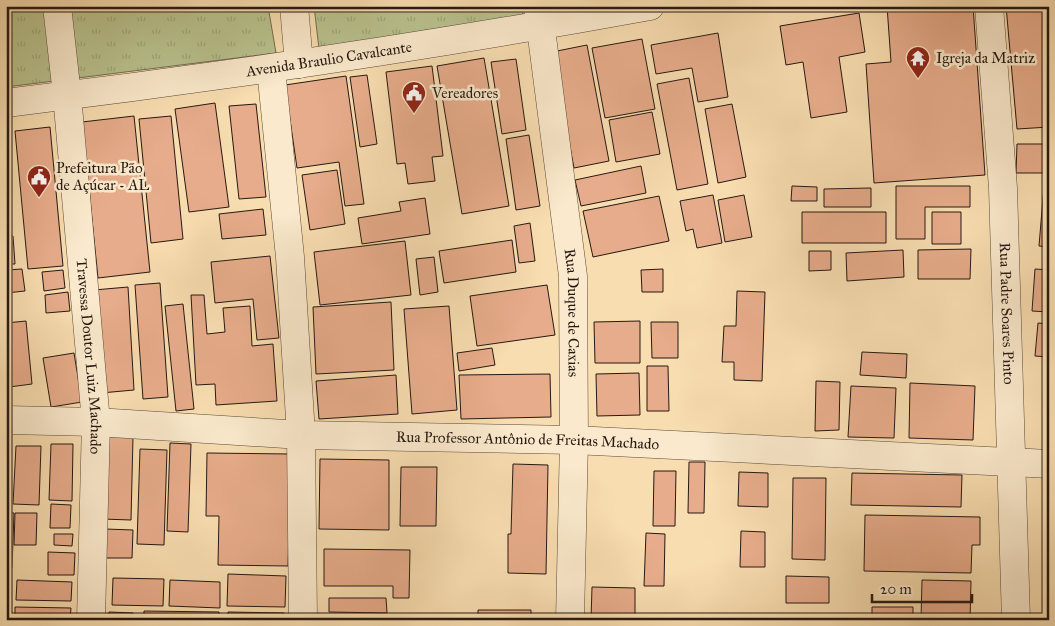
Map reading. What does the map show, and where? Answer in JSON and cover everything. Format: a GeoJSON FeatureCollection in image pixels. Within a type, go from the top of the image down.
{"type":"FeatureCollection","features":[{"type":"Feature","properties":{"kind":"street","name":"Travessa Doutor Luiz Machado"},"geometry":{"type":"LineString","coordinates":[[56,6],[67,96],[96,422],[90,620]]}},
{"type":"Feature","properties":{"kind":"street"},"geometry":{"type":"LineString","coordinates":[[294,6],[299,64]]}},
{"type":"Feature","properties":{"kind":"street","name":"Avenida Braulio Cavalcante"},"geometry":{"type":"LineString","coordinates":[[6,103],[271,69],[540,16],[650,6]]}},
{"type":"Feature","properties":{"kind":"street","name":"Rua Padre Soares Pinto"},"geometry":{"type":"LineString","coordinates":[[989,6],[1003,188],[1016,620]]}},
{"type":"Feature","properties":{"kind":"street","name":"Rua Duque de Caxias"},"geometry":{"type":"LineString","coordinates":[[540,16],[573,276],[574,440],[570,620]]}},
{"type":"Feature","properties":{"kind":"street"},"geometry":{"type":"LineString","coordinates":[[271,69],[290,257],[301,436],[303,620]]}},
{"type":"Feature","properties":{"kind":"street","name":"Rua Professor Antônio de Freitas Machado"},"geometry":{"type":"LineString","coordinates":[[6,420],[96,422],[301,436],[574,440],[1049,464]]}},
{"type":"Feature","properties":{"kind":"green space"},"geometry":{"type":"Polygon","coordinates":[[[6,6],[268,6],[276,53],[6,87],[6,6]]]}},
{"type":"Feature","properties":{"kind":"green space"},"geometry":{"type":"Polygon","coordinates":[[[314,6],[522,6],[523,18],[319,49],[314,6]]]}},
{"type":"Feature","properties":{"kind":"building"},"geometry":{"type":"Polygon","coordinates":[[[887,6],[973,6],[985,175],[874,183],[866,64],[891,62],[887,6]]]}},
{"type":"Feature","properties":{"kind":"building"},"geometry":{"type":"Polygon","coordinates":[[[1006,6],[1049,6],[1049,127],[1017,129],[1006,6]]]}},
{"type":"Feature","properties":{"kind":"building"},"geometry":{"type":"Polygon","coordinates":[[[859,13],[865,52],[839,57],[847,112],[811,118],[803,62],[786,65],[780,26],[859,13]]]}},
{"type":"Feature","properties":{"kind":"building"},"geometry":{"type":"Polygon","coordinates":[[[718,33],[728,97],[698,102],[692,68],[656,74],[651,45],[718,33]]]}},
{"type":"Feature","properties":{"kind":"building"},"geometry":{"type":"Polygon","coordinates":[[[642,39],[655,109],[605,118],[592,48],[642,39]]]}},
{"type":"Feature","properties":{"kind":"building"},"geometry":{"type":"Polygon","coordinates":[[[587,45],[609,161],[574,168],[552,52],[587,45]]]}},
{"type":"Feature","properties":{"kind":"building"},"geometry":{"type":"Polygon","coordinates":[[[484,58],[509,206],[462,214],[437,66],[484,58]]]}},
{"type":"Feature","properties":{"kind":"building"},"geometry":{"type":"Polygon","coordinates":[[[516,59],[526,130],[502,134],[491,62],[516,59]]]}},
{"type":"Feature","properties":{"kind":"building","name":"Vereadores"},"geometry":{"type":"Polygon","coordinates":[[[432,66],[443,156],[432,157],[435,181],[408,184],[405,163],[397,164],[386,72],[432,66]]]}},
{"type":"Feature","properties":{"kind":"building"},"geometry":{"type":"Polygon","coordinates":[[[367,75],[377,144],[360,147],[350,77],[367,75]]]}},
{"type":"Feature","properties":{"kind":"building"},"geometry":{"type":"Polygon","coordinates":[[[346,76],[364,204],[345,206],[339,162],[297,168],[285,85],[346,76]]]}},
{"type":"Feature","properties":{"kind":"building"},"geometry":{"type":"Polygon","coordinates":[[[689,78],[708,184],[677,190],[657,84],[689,78]]]}},
{"type":"Feature","properties":{"kind":"building"},"geometry":{"type":"Polygon","coordinates":[[[215,103],[229,207],[189,212],[175,109],[215,103]]]}},
{"type":"Feature","properties":{"kind":"building"},"geometry":{"type":"Polygon","coordinates":[[[256,104],[266,197],[239,199],[229,106],[256,104]]]}},
{"type":"Feature","properties":{"kind":"building"},"geometry":{"type":"Polygon","coordinates":[[[732,104],[746,177],[718,183],[705,109],[732,104]]]}},
{"type":"Feature","properties":{"kind":"building"},"geometry":{"type":"Polygon","coordinates":[[[652,112],[660,154],[616,162],[609,120],[652,112]]]}},
{"type":"Feature","properties":{"kind":"building"},"geometry":{"type":"Polygon","coordinates":[[[134,116],[150,272],[98,278],[82,122],[134,116]]]}},
{"type":"Feature","properties":{"kind":"building"},"geometry":{"type":"Polygon","coordinates":[[[171,116],[183,239],[151,243],[139,119],[171,116]]]}},
{"type":"Feature","properties":{"kind":"building","name":"Prefeitura Pão de Açúcar - AL"},"geometry":{"type":"Polygon","coordinates":[[[50,127],[63,266],[28,269],[15,131],[50,127]]]}},
{"type":"Feature","properties":{"kind":"building"},"geometry":{"type":"Polygon","coordinates":[[[529,135],[540,206],[516,210],[506,139],[529,135]]]}},
{"type":"Feature","properties":{"kind":"building"},"geometry":{"type":"Polygon","coordinates":[[[1017,144],[1049,144],[1049,173],[1016,173],[1017,144]]]}},
{"type":"Feature","properties":{"kind":"building"},"geometry":{"type":"Polygon","coordinates":[[[641,166],[646,193],[581,206],[575,180],[641,166]]]}},
{"type":"Feature","properties":{"kind":"building"},"geometry":{"type":"Polygon","coordinates":[[[337,170],[345,224],[310,230],[302,175],[337,170]]]}},
{"type":"Feature","properties":{"kind":"building"},"geometry":{"type":"Polygon","coordinates":[[[792,186],[817,187],[817,201],[791,201],[792,186]]]}},
{"type":"Feature","properties":{"kind":"building"},"geometry":{"type":"Polygon","coordinates":[[[896,186],[970,186],[970,207],[925,207],[925,239],[896,239],[896,186]]]}},
{"type":"Feature","properties":{"kind":"building"},"geometry":{"type":"Polygon","coordinates":[[[1044,186],[1049,187],[1049,247],[1039,246],[1044,186]]]}},
{"type":"Feature","properties":{"kind":"building"},"geometry":{"type":"Polygon","coordinates":[[[871,188],[871,207],[824,207],[824,189],[871,188]]]}},
{"type":"Feature","properties":{"kind":"building"},"geometry":{"type":"Polygon","coordinates":[[[713,195],[722,243],[697,248],[693,229],[686,231],[680,201],[713,195]]]}},
{"type":"Feature","properties":{"kind":"building"},"geometry":{"type":"Polygon","coordinates":[[[744,195],[752,237],[725,242],[718,200],[744,195]]]}},
{"type":"Feature","properties":{"kind":"building"},"geometry":{"type":"Polygon","coordinates":[[[659,196],[669,241],[593,257],[583,211],[659,196]]]}},
{"type":"Feature","properties":{"kind":"building"},"geometry":{"type":"Polygon","coordinates":[[[425,198],[430,234],[362,244],[358,218],[401,211],[399,202],[425,198]]]}},
{"type":"Feature","properties":{"kind":"building"},"geometry":{"type":"Polygon","coordinates":[[[263,209],[266,235],[222,239],[219,214],[263,209]]]}},
{"type":"Feature","properties":{"kind":"building"},"geometry":{"type":"Polygon","coordinates":[[[802,212],[886,212],[886,243],[802,243],[802,212]]]}},
{"type":"Feature","properties":{"kind":"building"},"geometry":{"type":"Polygon","coordinates":[[[932,212],[961,212],[961,244],[932,244],[932,212]]]}},
{"type":"Feature","properties":{"kind":"building"},"geometry":{"type":"Polygon","coordinates":[[[530,223],[535,261],[519,263],[514,226],[530,223]]]}},
{"type":"Feature","properties":{"kind":"building"},"geometry":{"type":"Polygon","coordinates":[[[6,236],[13,236],[15,264],[6,264],[6,236]]]}},
{"type":"Feature","properties":{"kind":"building"},"geometry":{"type":"Polygon","coordinates":[[[512,240],[516,272],[444,283],[439,251],[512,240]]]}},
{"type":"Feature","properties":{"kind":"building"},"geometry":{"type":"Polygon","coordinates":[[[405,241],[411,295],[320,305],[314,252],[405,241]]]}},
{"type":"Feature","properties":{"kind":"building"},"geometry":{"type":"Polygon","coordinates":[[[971,249],[970,279],[918,279],[918,250],[971,249]]]}},
{"type":"Feature","properties":{"kind":"building"},"geometry":{"type":"Polygon","coordinates":[[[903,250],[904,277],[847,281],[846,253],[903,250]]]}},
{"type":"Feature","properties":{"kind":"building"},"geometry":{"type":"Polygon","coordinates":[[[809,251],[831,251],[831,270],[809,271],[809,251]]]}},
{"type":"Feature","properties":{"kind":"building"},"geometry":{"type":"Polygon","coordinates":[[[270,256],[279,338],[257,340],[253,299],[215,303],[211,262],[270,256]]]}},
{"type":"Feature","properties":{"kind":"building"},"geometry":{"type":"Polygon","coordinates":[[[434,257],[438,292],[420,295],[416,259],[434,257]]]}},
{"type":"Feature","properties":{"kind":"building"},"geometry":{"type":"Polygon","coordinates":[[[22,269],[25,291],[6,293],[6,270],[22,269]]]}},
{"type":"Feature","properties":{"kind":"building"},"geometry":{"type":"Polygon","coordinates":[[[663,269],[663,292],[642,292],[641,270],[663,269]]]}},
{"type":"Feature","properties":{"kind":"building"},"geometry":{"type":"Polygon","coordinates":[[[1035,269],[1049,270],[1049,312],[1032,311],[1035,269]]]}},
{"type":"Feature","properties":{"kind":"building"},"geometry":{"type":"Polygon","coordinates":[[[63,270],[65,288],[44,291],[42,272],[63,270]]]}},
{"type":"Feature","properties":{"kind":"building"},"geometry":{"type":"Polygon","coordinates":[[[160,283],[168,397],[143,399],[135,285],[160,283]]]}},
{"type":"Feature","properties":{"kind":"building"},"geometry":{"type":"Polygon","coordinates":[[[547,285],[555,335],[477,346],[470,296],[547,285]]]}},
{"type":"Feature","properties":{"kind":"building"},"geometry":{"type":"Polygon","coordinates":[[[128,287],[134,390],[101,393],[94,290],[128,287]]]}},
{"type":"Feature","properties":{"kind":"building"},"geometry":{"type":"Polygon","coordinates":[[[737,291],[765,292],[762,381],[734,380],[734,362],[722,362],[724,326],[736,326],[737,291]]]}},
{"type":"Feature","properties":{"kind":"building"},"geometry":{"type":"Polygon","coordinates":[[[68,292],[70,311],[46,313],[45,295],[68,292]]]}},
{"type":"Feature","properties":{"kind":"building"},"geometry":{"type":"Polygon","coordinates":[[[191,295],[204,295],[207,334],[225,332],[223,308],[250,306],[252,346],[273,344],[277,401],[216,405],[215,384],[196,385],[191,295]]]}},
{"type":"Feature","properties":{"kind":"building"},"geometry":{"type":"Polygon","coordinates":[[[391,302],[394,370],[316,374],[313,307],[391,302]]]}},
{"type":"Feature","properties":{"kind":"building"},"geometry":{"type":"Polygon","coordinates":[[[183,304],[194,409],[176,411],[165,306],[183,304]]]}},
{"type":"Feature","properties":{"kind":"building"},"geometry":{"type":"Polygon","coordinates":[[[449,306],[457,410],[412,414],[404,309],[449,306]]]}},
{"type":"Feature","properties":{"kind":"building"},"geometry":{"type":"Polygon","coordinates":[[[26,321],[32,384],[9,387],[6,323],[26,321]]]}},
{"type":"Feature","properties":{"kind":"building"},"geometry":{"type":"Polygon","coordinates":[[[640,321],[640,363],[595,363],[594,322],[640,321]]]}},
{"type":"Feature","properties":{"kind":"building"},"geometry":{"type":"Polygon","coordinates":[[[651,322],[678,322],[678,358],[652,358],[651,322]]]}},
{"type":"Feature","properties":{"kind":"building"},"geometry":{"type":"Polygon","coordinates":[[[1038,323],[1049,324],[1049,357],[1035,356],[1038,323]]]}},
{"type":"Feature","properties":{"kind":"building"},"geometry":{"type":"Polygon","coordinates":[[[492,348],[495,365],[459,371],[457,353],[492,348]]]}},
{"type":"Feature","properties":{"kind":"building"},"geometry":{"type":"Polygon","coordinates":[[[862,352],[907,354],[906,378],[860,375],[862,352]]]}},
{"type":"Feature","properties":{"kind":"building"},"geometry":{"type":"Polygon","coordinates":[[[74,353],[82,402],[51,407],[43,358],[74,353]]]}},
{"type":"Feature","properties":{"kind":"building"},"geometry":{"type":"Polygon","coordinates":[[[647,366],[668,366],[669,411],[647,411],[647,366]]]}},
{"type":"Feature","properties":{"kind":"building"},"geometry":{"type":"Polygon","coordinates":[[[639,373],[640,415],[597,416],[596,374],[639,373]]]}},
{"type":"Feature","properties":{"kind":"building"},"geometry":{"type":"Polygon","coordinates":[[[550,374],[551,417],[461,419],[459,375],[550,374]]]}},
{"type":"Feature","properties":{"kind":"building"},"geometry":{"type":"Polygon","coordinates":[[[396,375],[398,414],[319,419],[316,381],[396,375]]]}},
{"type":"Feature","properties":{"kind":"building"},"geometry":{"type":"Polygon","coordinates":[[[816,381],[840,382],[839,430],[815,431],[816,381]]]}},
{"type":"Feature","properties":{"kind":"building"},"geometry":{"type":"Polygon","coordinates":[[[910,383],[975,386],[973,440],[909,438],[910,383]]]}},
{"type":"Feature","properties":{"kind":"building"},"geometry":{"type":"Polygon","coordinates":[[[851,386],[896,388],[894,438],[848,437],[851,386]]]}},
{"type":"Feature","properties":{"kind":"building"},"geometry":{"type":"Polygon","coordinates":[[[105,436],[133,437],[131,520],[102,519],[105,436]]]}},
{"type":"Feature","properties":{"kind":"building"},"geometry":{"type":"Polygon","coordinates":[[[6,442],[11,442],[10,461],[6,461],[6,442]]]}},
{"type":"Feature","properties":{"kind":"building"},"geometry":{"type":"Polygon","coordinates":[[[170,443],[191,444],[188,532],[167,531],[170,443]]]}},
{"type":"Feature","properties":{"kind":"building"},"geometry":{"type":"Polygon","coordinates":[[[51,444],[73,444],[72,501],[49,500],[51,444]]]}},
{"type":"Feature","properties":{"kind":"building"},"geometry":{"type":"Polygon","coordinates":[[[16,446],[41,446],[39,505],[13,504],[16,446]]]}},
{"type":"Feature","properties":{"kind":"building"},"geometry":{"type":"Polygon","coordinates":[[[140,449],[167,450],[164,545],[137,544],[140,449]]]}},
{"type":"Feature","properties":{"kind":"building"},"geometry":{"type":"Polygon","coordinates":[[[207,453],[291,454],[288,566],[218,565],[219,516],[206,516],[207,453]]]}},
{"type":"Feature","properties":{"kind":"building"},"geometry":{"type":"Polygon","coordinates":[[[320,459],[389,460],[389,530],[319,529],[320,459]]]}},
{"type":"Feature","properties":{"kind":"building"},"geometry":{"type":"Polygon","coordinates":[[[689,462],[705,462],[704,513],[688,513],[689,462]]]}},
{"type":"Feature","properties":{"kind":"building"},"geometry":{"type":"Polygon","coordinates":[[[513,464],[548,465],[546,574],[508,573],[508,534],[511,534],[513,464]]]}},
{"type":"Feature","properties":{"kind":"building"},"geometry":{"type":"Polygon","coordinates":[[[401,467],[437,467],[436,526],[400,526],[401,467]]]}},
{"type":"Feature","properties":{"kind":"building"},"geometry":{"type":"Polygon","coordinates":[[[654,471],[676,471],[675,526],[653,526],[654,471]]]}},
{"type":"Feature","properties":{"kind":"building"},"geometry":{"type":"Polygon","coordinates":[[[739,472],[768,473],[768,507],[738,506],[739,472]]]}},
{"type":"Feature","properties":{"kind":"building"},"geometry":{"type":"Polygon","coordinates":[[[852,473],[962,475],[961,507],[851,505],[852,473]]]}},
{"type":"Feature","properties":{"kind":"building"},"geometry":{"type":"Polygon","coordinates":[[[793,478],[826,478],[825,560],[792,559],[793,478]]]}},
{"type":"Feature","properties":{"kind":"building"},"geometry":{"type":"Polygon","coordinates":[[[51,504],[71,505],[70,528],[50,528],[51,504]]]}},
{"type":"Feature","properties":{"kind":"building"},"geometry":{"type":"Polygon","coordinates":[[[6,512],[14,513],[12,568],[6,568],[6,512]]]}},
{"type":"Feature","properties":{"kind":"building"},"geometry":{"type":"Polygon","coordinates":[[[15,513],[37,513],[36,545],[14,545],[15,513]]]}},
{"type":"Feature","properties":{"kind":"building"},"geometry":{"type":"Polygon","coordinates":[[[865,515],[980,517],[980,545],[972,545],[971,573],[864,571],[865,515]]]}},
{"type":"Feature","properties":{"kind":"building"},"geometry":{"type":"Polygon","coordinates":[[[105,529],[133,530],[132,558],[105,558],[105,529]]]}},
{"type":"Feature","properties":{"kind":"building"},"geometry":{"type":"Polygon","coordinates":[[[741,531],[765,532],[765,567],[740,567],[741,531]]]}},
{"type":"Feature","properties":{"kind":"building"},"geometry":{"type":"Polygon","coordinates":[[[646,533],[665,534],[664,586],[644,586],[646,533]]]}},
{"type":"Feature","properties":{"kind":"building"},"geometry":{"type":"Polygon","coordinates":[[[54,534],[73,534],[72,546],[54,545],[54,534]]]}},
{"type":"Feature","properties":{"kind":"building"},"geometry":{"type":"Polygon","coordinates":[[[324,549],[410,550],[409,598],[393,598],[393,586],[324,586],[324,549]]]}},
{"type":"Feature","properties":{"kind":"building"},"geometry":{"type":"Polygon","coordinates":[[[48,552],[75,553],[74,575],[48,575],[48,552]]]}},
{"type":"Feature","properties":{"kind":"building"},"geometry":{"type":"Polygon","coordinates":[[[228,574],[286,576],[285,607],[227,606],[228,574]]]}},
{"type":"Feature","properties":{"kind":"building"},"geometry":{"type":"Polygon","coordinates":[[[786,576],[829,577],[829,603],[786,603],[786,576]]]}},
{"type":"Feature","properties":{"kind":"building"},"geometry":{"type":"Polygon","coordinates":[[[113,578],[164,579],[163,606],[112,605],[113,578]]]}},
{"type":"Feature","properties":{"kind":"building"},"geometry":{"type":"Polygon","coordinates":[[[17,580],[72,582],[71,601],[16,600],[17,580]]]}},
{"type":"Feature","properties":{"kind":"building"},"geometry":{"type":"Polygon","coordinates":[[[170,580],[220,582],[220,608],[169,606],[170,580]]]}},
{"type":"Feature","properties":{"kind":"building"},"geometry":{"type":"Polygon","coordinates":[[[922,580],[971,581],[970,620],[921,620],[922,580]]]}},
{"type":"Feature","properties":{"kind":"building"},"geometry":{"type":"Polygon","coordinates":[[[592,587],[635,588],[635,620],[591,620],[592,587]]]}},
{"type":"Feature","properties":{"kind":"building"},"geometry":{"type":"Polygon","coordinates":[[[329,598],[386,598],[387,613],[329,612],[329,598]]]}},
{"type":"Feature","properties":{"kind":"building"},"geometry":{"type":"Polygon","coordinates":[[[15,607],[71,608],[70,620],[15,620],[15,607]]]}},
{"type":"Feature","properties":{"kind":"building"},"geometry":{"type":"Polygon","coordinates":[[[872,607],[913,607],[913,620],[872,620],[872,607]]]}},
{"type":"Feature","properties":{"kind":"building"},"geometry":{"type":"Polygon","coordinates":[[[478,610],[531,610],[531,620],[478,620],[478,610]]]}},
{"type":"Feature","properties":{"kind":"building"},"geometry":{"type":"Polygon","coordinates":[[[144,611],[219,612],[219,620],[144,620],[144,611]]]}},
{"type":"Feature","properties":{"kind":"building"},"geometry":{"type":"Polygon","coordinates":[[[109,612],[133,613],[133,620],[108,620],[109,612]]]}},
{"type":"Feature","properties":{"kind":"building"},"geometry":{"type":"Polygon","coordinates":[[[228,612],[284,613],[284,620],[228,620],[228,612]]]}},
{"type":"Feature","properties":{"kind":"place","name":"Igreja da Matriz"},"geometry":{"type":"Point","coordinates":[918,79]}},
{"type":"Feature","properties":{"kind":"place","name":"Vereadores"},"geometry":{"type":"Point","coordinates":[414,114]}},
{"type":"Feature","properties":{"kind":"place","name":"Prefeitura Pão de Açúcar - AL"},"geometry":{"type":"Point","coordinates":[39,198]}}]}
